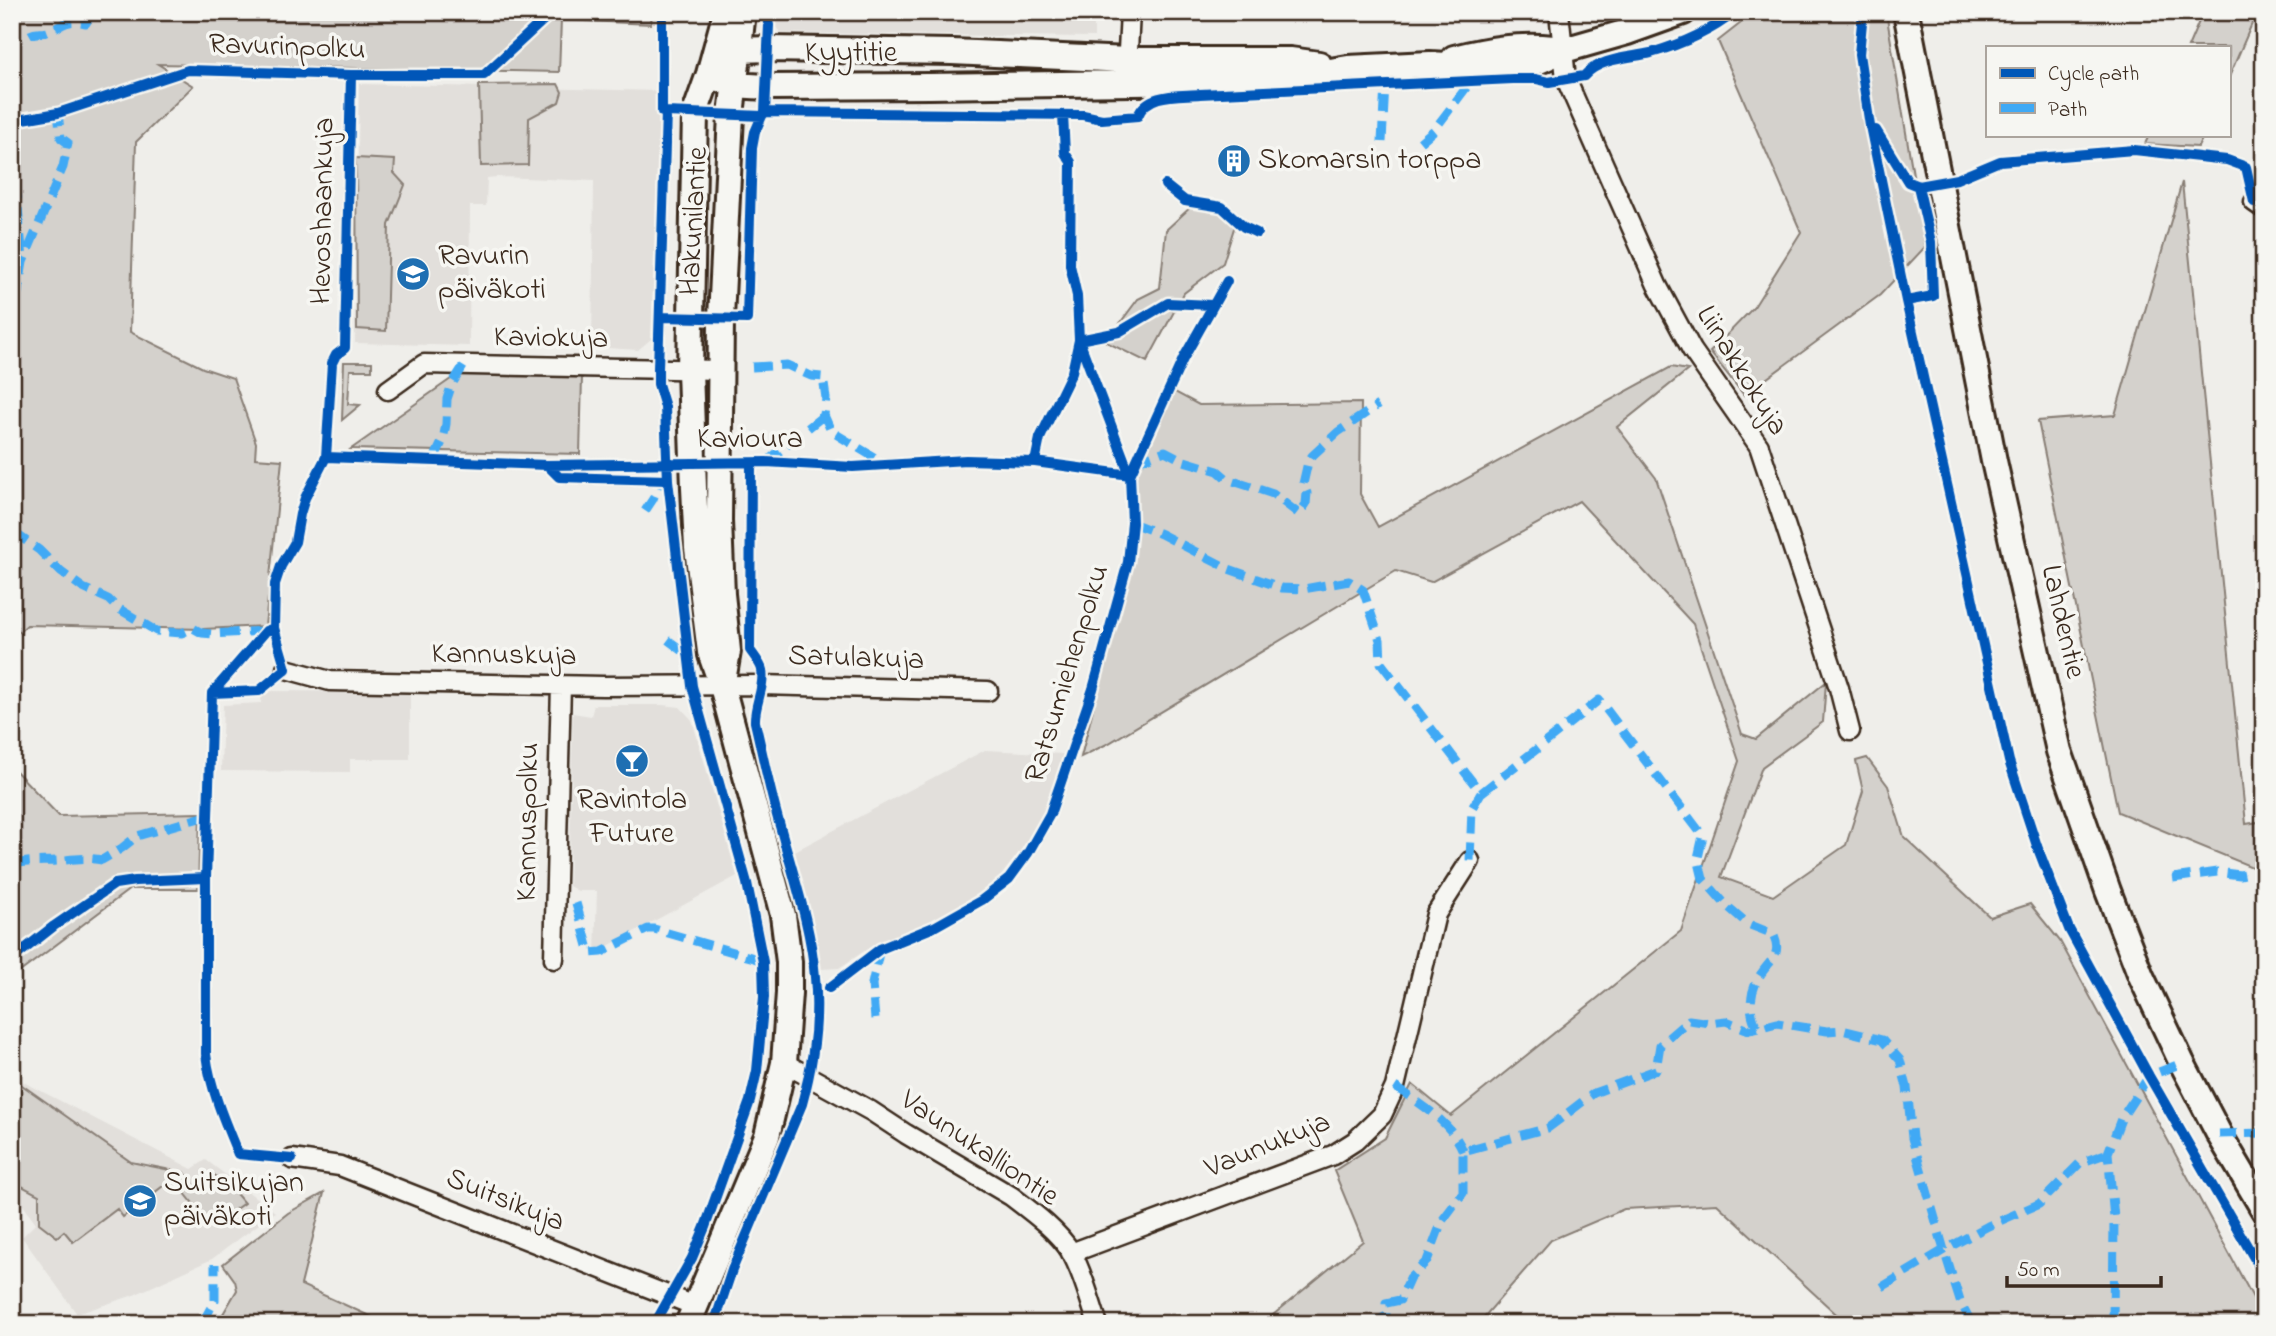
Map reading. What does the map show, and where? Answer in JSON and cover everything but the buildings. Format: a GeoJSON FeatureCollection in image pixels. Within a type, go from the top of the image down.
{"type":"FeatureCollection","features":[{"type":"Feature","properties":{"kind":"main road","name":"Hakunilantie"},"geometry":{"type":"LineString","coordinates":[[691,1315],[767,1136],[784,1063],[789,993],[789,962],[783,915],[722,685],[710,652],[697,548],[690,370],[695,113],[726,12]]}},
{"type":"Feature","properties":{"kind":"main road","name":"Hakunilantie"},"geometry":{"type":"LineString","coordinates":[[722,685],[728,651],[719,530],[720,370],[734,85],[743,12]]}},
{"type":"Feature","properties":{"kind":"main road","name":"Kyytitie"},"geometry":{"type":"LineString","coordinates":[[709,74],[734,85],[766,87],[1127,72],[1290,60],[1348,68],[1430,64],[1491,49],[1537,46],[1563,50],[1684,12]]}},
{"type":"Feature","properties":{"kind":"main road","name":"Lahdentie"},"geometry":{"type":"LineString","coordinates":[[1906,12],[1994,461],[2059,751],[2141,976],[2182,1063],[2264,1210]]}},
{"type":"Feature","properties":{"kind":"main road"},"geometry":{"type":"LineString","coordinates":[[709,74],[740,50]]}},
{"type":"Feature","properties":{"kind":"main road","name":"Kyytitie"},"geometry":{"type":"LineString","coordinates":[[740,50],[952,52],[1127,72]]}},
{"type":"Feature","properties":{"kind":"street"},"geometry":{"type":"LineString","coordinates":[[1127,72],[1130,12]]}},
{"type":"Feature","properties":{"kind":"street","name":"Liinakkokuja"},"geometry":{"type":"LineString","coordinates":[[1559,12],[1566,79],[1657,285],[1692,351],[1759,446],[1839,688],[1850,731]]}},
{"type":"Feature","properties":{"kind":"street","name":"Kaviokuja"},"geometry":{"type":"LineString","coordinates":[[388,390],[424,364],[720,370]]}},
{"type":"Feature","properties":{"kind":"street","name":"Kannuskuja"},"geometry":{"type":"LineString","coordinates":[[286,669],[330,681],[722,685]]}},
{"type":"Feature","properties":{"kind":"street","name":"Kannuspolku"},"geometry":{"type":"LineString","coordinates":[[554,959],[561,685]]}},
{"type":"Feature","properties":{"kind":"street","name":"Satulakuja"},"geometry":{"type":"LineString","coordinates":[[722,685],[988,691]]}},
{"type":"Feature","properties":{"kind":"street","name":"Vaunukuja"},"geometry":{"type":"LineString","coordinates":[[1071,1253],[1334,1155],[1355,1141],[1382,1115],[1395,1087],[1436,914],[1470,861]]}},
{"type":"Feature","properties":{"kind":"street","name":"Vaunukalliontie"},"geometry":{"type":"LineString","coordinates":[[784,1063],[872,1111],[905,1134],[1011,1196],[1056,1234],[1071,1253],[1098,1324]]}},
{"type":"Feature","properties":{"kind":"street","name":"Suitsikuja"},"geometry":{"type":"LineString","coordinates":[[292,1159],[340,1166],[691,1315]]}},
{"type":"Feature","properties":{"kind":"shaded area"},"geometry":{"type":"Polygon","coordinates":[[[12,12],[652,12],[651,24],[561,20],[559,72],[158,64],[193,86],[136,142],[130,332],[203,368],[233,378],[256,443],[255,458],[282,460],[265,626],[203,629],[27,625],[12,638],[12,12]]]}},
{"type":"Feature","properties":{"kind":"shaded area"},"geometry":{"type":"Polygon","coordinates":[[[769,12],[1094,12],[1094,37],[781,33],[772,23],[769,12]]]}},
{"type":"Feature","properties":{"kind":"shaded area"},"geometry":{"type":"Polygon","coordinates":[[[1755,12],[1886,12],[1925,247],[1880,295],[1744,395],[1710,352],[1754,307],[1801,232],[1718,41],[1755,12]]]}},
{"type":"Feature","properties":{"kind":"shaded area"},"geometry":{"type":"Polygon","coordinates":[[[2203,12],[2257,12],[2230,75],[2230,46],[2188,46],[2203,12]]]}},
{"type":"Feature","properties":{"kind":"shaded area"},"geometry":{"type":"Polygon","coordinates":[[[359,84],[660,91],[651,339],[638,350],[592,347],[594,181],[497,177],[487,178],[486,206],[470,206],[469,346],[355,343],[359,84]]]}},
{"type":"Feature","properties":{"kind":"shaded area"},"geometry":{"type":"Polygon","coordinates":[[[558,84],[562,92],[559,102],[529,118],[528,165],[481,166],[479,85],[558,84]]]}},
{"type":"Feature","properties":{"kind":"shaded area"},"geometry":{"type":"Polygon","coordinates":[[[2149,136],[2204,136],[2198,147],[2145,144],[2149,136]]]}},
{"type":"Feature","properties":{"kind":"shaded area"},"geometry":{"type":"Polygon","coordinates":[[[356,158],[395,160],[394,173],[405,185],[389,225],[386,331],[357,329],[356,158]]]}},
{"type":"Feature","properties":{"kind":"shaded area"},"geometry":{"type":"Polygon","coordinates":[[[2182,182],[2246,824],[2264,821],[2264,864],[2252,867],[2118,812],[2038,421],[2115,415],[2182,182]]]}},
{"type":"Feature","properties":{"kind":"shaded area"},"geometry":{"type":"Polygon","coordinates":[[[1194,204],[1220,209],[1235,225],[1223,263],[1184,293],[1147,362],[1106,342],[1138,299],[1160,288],[1166,230],[1194,204]]]}},
{"type":"Feature","properties":{"kind":"shaded area"},"geometry":{"type":"Polygon","coordinates":[[[344,362],[372,362],[372,370],[350,370],[348,404],[360,405],[342,420],[344,362]]]}},
{"type":"Feature","properties":{"kind":"shaded area"},"geometry":{"type":"Polygon","coordinates":[[[1671,367],[1688,370],[1617,427],[1656,478],[1742,734],[1756,739],[1826,682],[1823,722],[1762,767],[1721,877],[1773,896],[1846,845],[1863,791],[1856,761],[1867,758],[1888,786],[1904,837],[1990,917],[2030,904],[2060,941],[2264,1318],[2264,1324],[1847,1324],[1717,1204],[1624,1209],[1551,1240],[1478,1324],[1262,1324],[1363,1241],[1334,1171],[1385,1138],[1412,1084],[1451,1116],[1681,931],[1739,761],[1693,624],[1579,501],[1431,582],[1396,571],[1109,743],[1081,757],[1131,560],[1135,534],[1135,473],[1175,392],[1199,405],[1361,403],[1360,494],[1378,527],[1671,367]]]}},
{"type":"Feature","properties":{"kind":"shaded area"},"geometry":{"type":"Polygon","coordinates":[[[458,374],[582,377],[580,454],[351,449],[458,374]]]}},
{"type":"Feature","properties":{"kind":"shaded area"},"geometry":{"type":"Polygon","coordinates":[[[262,691],[410,692],[410,759],[350,759],[350,772],[221,771],[223,705],[261,703],[262,691]]]}},
{"type":"Feature","properties":{"kind":"shaded area"},"geometry":{"type":"Polygon","coordinates":[[[594,705],[680,707],[692,720],[737,876],[595,953],[597,891],[578,891],[569,886],[573,713],[591,716],[594,705]]]}},
{"type":"Feature","properties":{"kind":"shaded area"},"geometry":{"type":"Polygon","coordinates":[[[985,750],[1064,754],[1038,828],[992,887],[969,902],[922,926],[869,948],[839,968],[821,969],[795,851],[985,750]]]}},
{"type":"Feature","properties":{"kind":"shaded area"},"geometry":{"type":"Polygon","coordinates":[[[12,767],[59,816],[200,813],[198,889],[130,889],[12,978],[12,767]]]}},
{"type":"Feature","properties":{"kind":"shaded area","name":"Suitsikujan päiväkoti"},"geometry":{"type":"Polygon","coordinates":[[[12,1076],[192,1169],[206,1160],[275,1212],[212,1259],[134,1295],[77,1314],[22,1237],[36,1223],[12,1190],[12,1076]]]}},
{"type":"Feature","properties":{"kind":"shaded area"},"geometry":{"type":"Polygon","coordinates":[[[12,1078],[131,1162],[185,1173],[197,1188],[214,1175],[227,1183],[244,1203],[211,1226],[180,1187],[173,1191],[167,1183],[123,1217],[117,1209],[73,1242],[64,1231],[57,1237],[39,1223],[39,1195],[12,1181],[12,1078]]]}},
{"type":"Feature","properties":{"kind":"shaded area"},"geometry":{"type":"Polygon","coordinates":[[[324,1193],[301,1285],[387,1324],[217,1324],[237,1290],[235,1281],[223,1264],[288,1213],[324,1193]]]}},
{"type":"Feature","properties":{"kind":"marked path"},"geometry":{"type":"LineString","coordinates":[[30,35],[47,32],[68,22],[86,23],[92,12]]}},
{"type":"Feature","properties":{"kind":"marked path"},"geometry":{"type":"LineString","coordinates":[[1420,142],[1434,130],[1472,80]]}},
{"type":"Feature","properties":{"kind":"marked path"},"geometry":{"type":"LineString","coordinates":[[1382,142],[1385,84]]}},
{"type":"Feature","properties":{"kind":"marked path"},"geometry":{"type":"LineString","coordinates":[[12,328],[23,262],[63,167],[68,143],[61,138],[58,113]]}},
{"type":"Feature","properties":{"kind":"marked path"},"geometry":{"type":"LineString","coordinates":[[12,183],[16,188],[23,259]]}},
{"type":"Feature","properties":{"kind":"marked path"},"geometry":{"type":"LineString","coordinates":[[434,459],[443,440],[447,399],[452,384],[464,365]]}},
{"type":"Feature","properties":{"kind":"marked path"},"geometry":{"type":"LineString","coordinates":[[752,367],[787,365],[811,376],[823,377],[826,398],[824,415],[831,431],[885,464]]}},
{"type":"Feature","properties":{"kind":"marked path"},"geometry":{"type":"LineString","coordinates":[[1135,462],[1165,451],[1184,461],[1218,471],[1227,479],[1273,494],[1299,514],[1306,504],[1307,493],[1303,484],[1312,456],[1338,432],[1378,405]]}},
{"type":"Feature","properties":{"kind":"marked path"},"geometry":{"type":"LineString","coordinates":[[766,462],[824,415]]}},
{"type":"Feature","properties":{"kind":"marked path"},"geometry":{"type":"LineString","coordinates":[[645,511],[660,480]]}},
{"type":"Feature","properties":{"kind":"marked path"},"geometry":{"type":"LineString","coordinates":[[1132,523],[1161,534],[1229,569],[1282,588],[1304,589],[1349,581],[1363,590],[1380,640],[1381,663],[1481,793],[1472,808],[1470,861]]}},
{"type":"Feature","properties":{"kind":"marked path"},"geometry":{"type":"LineString","coordinates":[[12,531],[83,588],[108,599],[116,607],[156,631],[182,633],[193,628],[212,634],[266,631]]}},
{"type":"Feature","properties":{"kind":"marked path"},"geometry":{"type":"LineString","coordinates":[[668,640],[687,654]]}},
{"type":"Feature","properties":{"kind":"marked path"},"geometry":{"type":"LineString","coordinates":[[1481,793],[1599,700],[1703,836],[1698,858],[1703,879],[1726,905],[1748,924],[1773,934],[1776,951],[1757,980],[1752,994],[1752,1015],[1758,1028],[1777,1023],[1827,1031],[1842,1030],[1882,1040],[1900,1060],[1907,1087],[1912,1138],[1944,1250],[1988,1226],[2039,1204],[2080,1163],[2108,1153]]}},
{"type":"Feature","properties":{"kind":"marked path"},"geometry":{"type":"LineString","coordinates":[[12,865],[79,859],[102,860],[137,836],[210,815]]}},
{"type":"Feature","properties":{"kind":"marked path"},"geometry":{"type":"LineString","coordinates":[[2173,878],[2217,872],[2240,875],[2264,870]]}},
{"type":"Feature","properties":{"kind":"marked path"},"geometry":{"type":"LineString","coordinates":[[576,903],[590,953],[602,952],[648,929],[654,929],[763,962]]}},
{"type":"Feature","properties":{"kind":"marked path"},"geometry":{"type":"LineString","coordinates":[[875,1019],[872,984],[880,949]]}},
{"type":"Feature","properties":{"kind":"marked path"},"geometry":{"type":"LineString","coordinates":[[1373,1324],[1386,1316],[1386,1303],[1400,1300],[1410,1278],[1427,1261],[1442,1221],[1463,1193],[1463,1151],[1548,1128],[1594,1093],[1656,1070],[1660,1045],[1689,1020],[1710,1023],[1726,1021],[1749,1030],[1758,1028]]}},
{"type":"Feature","properties":{"kind":"marked path"},"geometry":{"type":"LineString","coordinates":[[2113,1324],[2114,1218],[2108,1153],[2121,1119],[2149,1076],[2182,1063]]}},
{"type":"Feature","properties":{"kind":"marked path"},"geometry":{"type":"LineString","coordinates":[[1395,1087],[1443,1123],[1463,1151]]}},
{"type":"Feature","properties":{"kind":"marked path"},"geometry":{"type":"LineString","coordinates":[[2219,1134],[2264,1133]]}},
{"type":"Feature","properties":{"kind":"marked path"},"geometry":{"type":"LineString","coordinates":[[1882,1287],[1944,1250],[1960,1301],[1972,1324]]}},
{"type":"Feature","properties":{"kind":"marked path"},"geometry":{"type":"LineString","coordinates":[[202,1324],[215,1300],[215,1264]]}},
{"type":"Feature","properties":{"kind":"cycle path","name":"Ravurinpolku"},"geometry":{"type":"LineString","coordinates":[[12,121],[58,113],[188,70],[351,75],[484,75],[552,12]]}},
{"type":"Feature","properties":{"kind":"cycle path"},"geometry":{"type":"LineString","coordinates":[[652,1324],[692,1258],[750,1101],[757,1071],[764,997],[763,962],[747,883],[692,686],[668,480],[665,407],[658,384],[666,112],[662,112],[662,12]]}},
{"type":"Feature","properties":{"kind":"cycle path"},"geometry":{"type":"LineString","coordinates":[[765,12],[769,25],[765,112]]}},
{"type":"Feature","properties":{"kind":"cycle path"},"geometry":{"type":"LineString","coordinates":[[666,112],[762,116],[765,112],[1083,115],[1102,119],[1138,116],[1142,108],[1156,99],[1174,96],[1513,79],[1549,82],[1584,76],[1606,62],[1674,46],[1706,31],[1735,12]]}},
{"type":"Feature","properties":{"kind":"cycle path"},"geometry":{"type":"LineString","coordinates":[[1863,12],[1859,54],[1870,126],[1906,301],[2009,761],[2037,846],[2069,929],[2149,1076],[2264,1275]]}},
{"type":"Feature","properties":{"kind":"cycle path","name":"Ravurinpolku"},"geometry":{"type":"LineString","coordinates":[[212,693],[259,691],[286,669],[274,628],[275,584],[281,566],[295,542],[305,498],[326,457],[332,363],[336,355],[345,348],[351,75]]}},
{"type":"Feature","properties":{"kind":"cycle path"},"geometry":{"type":"LineString","coordinates":[[1035,462],[1040,438],[1072,372],[1079,340],[1077,296],[1070,265],[1071,162],[1065,153],[1063,115]]}},
{"type":"Feature","properties":{"kind":"cycle path"},"geometry":{"type":"LineString","coordinates":[[660,317],[747,319],[752,148],[762,116]]}},
{"type":"Feature","properties":{"kind":"cycle path"},"geometry":{"type":"LineString","coordinates":[[1876,130],[1908,182],[1918,186],[1957,179],[2000,161],[2134,150],[2227,160],[2246,167],[2254,202]]}},
{"type":"Feature","properties":{"kind":"cycle path"},"geometry":{"type":"LineString","coordinates":[[1165,185],[1185,201],[1222,207],[1244,227],[1257,233]]}},
{"type":"Feature","properties":{"kind":"cycle path"},"geometry":{"type":"LineString","coordinates":[[1906,301],[1933,296],[1931,242],[1918,186]]}},
{"type":"Feature","properties":{"kind":"cycle path","name":"Ratsumiehenpolku"},"geometry":{"type":"LineString","coordinates":[[829,988],[880,949],[934,927],[982,900],[1009,879],[1028,853],[1050,814],[1093,689],[1128,562],[1132,523],[1130,475],[1183,359],[1227,281]]}},
{"type":"Feature","properties":{"kind":"cycle path"},"geometry":{"type":"LineString","coordinates":[[1130,475],[1079,340],[1119,332],[1168,303],[1212,305]]}},
{"type":"Feature","properties":{"kind":"cycle path","name":"Kavioura"},"geometry":{"type":"LineString","coordinates":[[326,457],[547,465],[766,462],[853,467],[966,460],[1035,462],[1130,475]]}},
{"type":"Feature","properties":{"kind":"cycle path","name":"Kavioura"},"geometry":{"type":"LineString","coordinates":[[714,1324],[732,1270],[802,1104],[816,1025],[815,977],[810,939],[755,722],[763,677],[760,665],[750,650],[751,464]]}},
{"type":"Feature","properties":{"kind":"cycle path"},"geometry":{"type":"LineString","coordinates":[[549,467],[559,477],[668,480]]}},
{"type":"Feature","properties":{"kind":"cycle path"},"geometry":{"type":"LineString","coordinates":[[274,628],[266,631],[212,693],[206,878],[206,1054],[214,1092],[238,1154],[292,1159]]}},
{"type":"Feature","properties":{"kind":"cycle path"},"geometry":{"type":"LineString","coordinates":[[12,959],[115,884],[206,878]]}},
{"type":"Feature","properties":{"kind":"place","name":"Skomarsin torppa"},"geometry":{"type":"Point","coordinates":[1234,161]}},
{"type":"Feature","properties":{"kind":"place","name":"Ravurin päiväkoti"},"geometry":{"type":"Point","coordinates":[413,274]}},
{"type":"Feature","properties":{"kind":"place","name":"Ravintola Future"},"geometry":{"type":"Point","coordinates":[632,761]}},
{"type":"Feature","properties":{"kind":"place","name":"Suitsikujan päiväkoti"},"geometry":{"type":"Point","coordinates":[140,1201]}}]}
